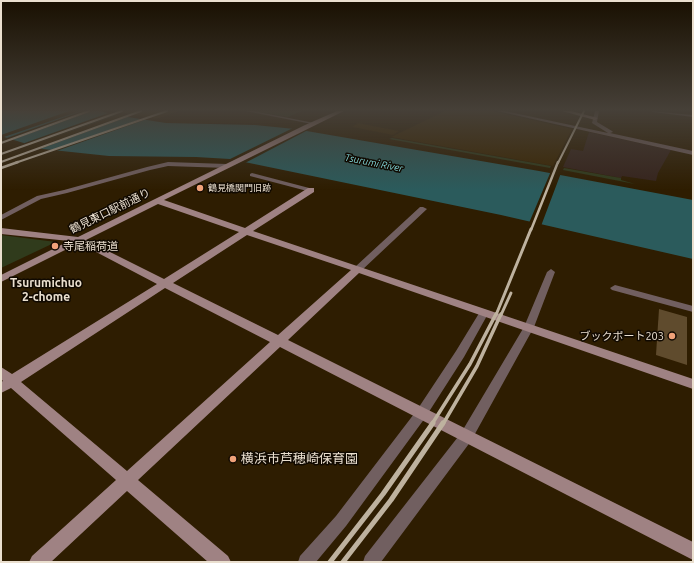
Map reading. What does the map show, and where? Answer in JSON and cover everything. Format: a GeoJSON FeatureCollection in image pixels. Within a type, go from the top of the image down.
{"type":"FeatureCollection","features":[{"type":"Feature","properties":{"kind":"street","name":"鶴見東口駅前通り"},"geometry":{"type":"LineString","coordinates":[[1,279],[284,137]]}},
{"type":"Feature","properties":{"kind":"street"},"geometry":{"type":"LineString","coordinates":[[621,137],[693,153]]}},
{"type":"Feature","properties":{"kind":"street"},"geometry":{"type":"LineString","coordinates":[[1,218],[39,197],[70,191],[149,168],[182,164],[229,165]]}},
{"type":"Feature","properties":{"kind":"street"},"geometry":{"type":"LineString","coordinates":[[252,175],[311,190]]}},
{"type":"Feature","properties":{"kind":"street"},"geometry":{"type":"LineString","coordinates":[[222,562],[128,480],[5,380],[164,284],[311,190]]}},
{"type":"Feature","properties":{"kind":"street"},"geometry":{"type":"LineString","coordinates":[[158,201],[247,230],[693,384]]}},
{"type":"Feature","properties":{"kind":"street"},"geometry":{"type":"LineString","coordinates":[[38,562],[422,209]]}},
{"type":"Feature","properties":{"kind":"street"},"geometry":{"type":"LineString","coordinates":[[1,231],[79,240],[693,551]]}},
{"type":"Feature","properties":{"kind":"street"},"geometry":{"type":"LineString","coordinates":[[371,562],[466,437],[528,328],[551,272]]}},
{"type":"Feature","properties":{"kind":"street"},"geometry":{"type":"LineString","coordinates":[[614,288],[693,309]]}},
{"type":"Feature","properties":{"kind":"street"},"geometry":{"type":"LineString","coordinates":[[306,562],[341,521],[421,414],[460,354],[484,312]]}},
{"type":"Feature","properties":{"kind":"shaded area"},"geometry":{"type":"Polygon","coordinates":[[[393,137],[568,137],[553,166],[393,137]]]}},
{"type":"Feature","properties":{"kind":"shaded area"},"geometry":{"type":"Polygon","coordinates":[[[587,137],[613,137],[671,150],[658,173],[656,181],[622,176],[621,178],[563,167],[571,149],[583,151],[587,137]]]}},
{"type":"Feature","properties":{"kind":"green space"},"geometry":{"type":"Polygon","coordinates":[[[392,138],[551,166],[550,168],[389,139],[392,138]]]}},
{"type":"Feature","properties":{"kind":"green space"},"geometry":{"type":"Polygon","coordinates":[[[564,168],[621,178],[621,180],[635,184],[563,170],[564,168]]]}},
{"type":"Feature","properties":{"kind":"green space"},"geometry":{"type":"Polygon","coordinates":[[[1,235],[56,242],[1,268],[1,235]]]}},
{"type":"Feature","properties":{"kind":"water","name":"Tsurumi River"},"geometry":{"type":"Polygon","coordinates":[[[5,137],[343,137],[539,171],[693,200],[693,259],[501,215],[230,159],[109,156],[43,149],[5,137]]]}},
{"type":"Feature","properties":{"kind":"pier"},"geometry":{"type":"Polygon","coordinates":[[[9,137],[19,137],[9,141],[4,139],[9,137]]]}},
{"type":"Feature","properties":{"kind":"pier"},"geometry":{"type":"Polygon","coordinates":[[[41,137],[53,137],[32,145],[54,137],[72,137],[37,150],[19,145],[41,137]]]}},
{"type":"Feature","properties":{"kind":"pier"},"geometry":{"type":"Polygon","coordinates":[[[88,137],[95,137],[51,153],[46,152],[88,137]]]}},
{"type":"Feature","properties":{"kind":"pier"},"geometry":{"type":"Polygon","coordinates":[[[274,137],[294,137],[243,164],[226,161],[274,137]]]}},
{"type":"Feature","properties":{"kind":"pier"},"geometry":{"type":"Polygon","coordinates":[[[551,171],[561,173],[541,226],[529,223],[551,171]]]}},
{"type":"Feature","properties":{"kind":"building","name":"ブックポート203"},"geometry":{"type":"Polygon","coordinates":[[[659,309],[687,317],[687,365],[656,355],[659,309]]]}},
{"type":"Feature","properties":{"kind":"railway"},"geometry":{"type":"LineString","coordinates":[[1,143],[17,137]]}},
{"type":"Feature","properties":{"kind":"railway"},"geometry":{"type":"LineString","coordinates":[[1,154],[48,137]]}},
{"type":"Feature","properties":{"kind":"railway"},"geometry":{"type":"LineString","coordinates":[[1,162],[69,137]]}},
{"type":"Feature","properties":{"kind":"railway"},"geometry":{"type":"LineString","coordinates":[[15,163],[90,137]]}},
{"type":"Feature","properties":{"kind":"railway"},"geometry":{"type":"LineString","coordinates":[[558,163],[571,137]]}},
{"type":"Feature","properties":{"kind":"railway"},"geometry":{"type":"LineString","coordinates":[[1,168],[18,162]]}},
{"type":"Feature","properties":{"kind":"railway"},"geometry":{"type":"LineString","coordinates":[[531,230],[558,162]]}},
{"type":"Feature","properties":{"kind":"railway"},"geometry":{"type":"LineString","coordinates":[[496,315],[531,229]]}},
{"type":"Feature","properties":{"kind":"railway"},"geometry":{"type":"LineString","coordinates":[[501,315],[511,293]]}},
{"type":"Feature","properties":{"kind":"railway"},"geometry":{"type":"LineString","coordinates":[[432,424],[470,364],[496,314]]}},
{"type":"Feature","properties":{"kind":"railway"},"geometry":{"type":"LineString","coordinates":[[443,424],[477,366],[501,314]]}},
{"type":"Feature","properties":{"kind":"railway"},"geometry":{"type":"LineString","coordinates":[[330,562],[383,494],[433,423]]}},
{"type":"Feature","properties":{"kind":"railway"},"geometry":{"type":"LineString","coordinates":[[343,562],[391,500],[443,423]]}},
{"type":"Feature","properties":{"kind":"place","name":"鶴見橋関門旧跡"},"geometry":{"type":"Point","coordinates":[200,188]}},
{"type":"Feature","properties":{"kind":"place","name":"寺尾稲荷道"},"geometry":{"type":"Point","coordinates":[55,246]}},
{"type":"Feature","properties":{"kind":"place","name":"ブックポート203"},"geometry":{"type":"Point","coordinates":[672,336]}},
{"type":"Feature","properties":{"kind":"place","name":"横浜市芦穂崎保育園"},"geometry":{"type":"Point","coordinates":[233,459]}},
{"type":"Feature","properties":{"kind":"district","name":"Tsurumichuo 2-chome"},"geometry":{"type":"Point","coordinates":[46,290]}}]}
